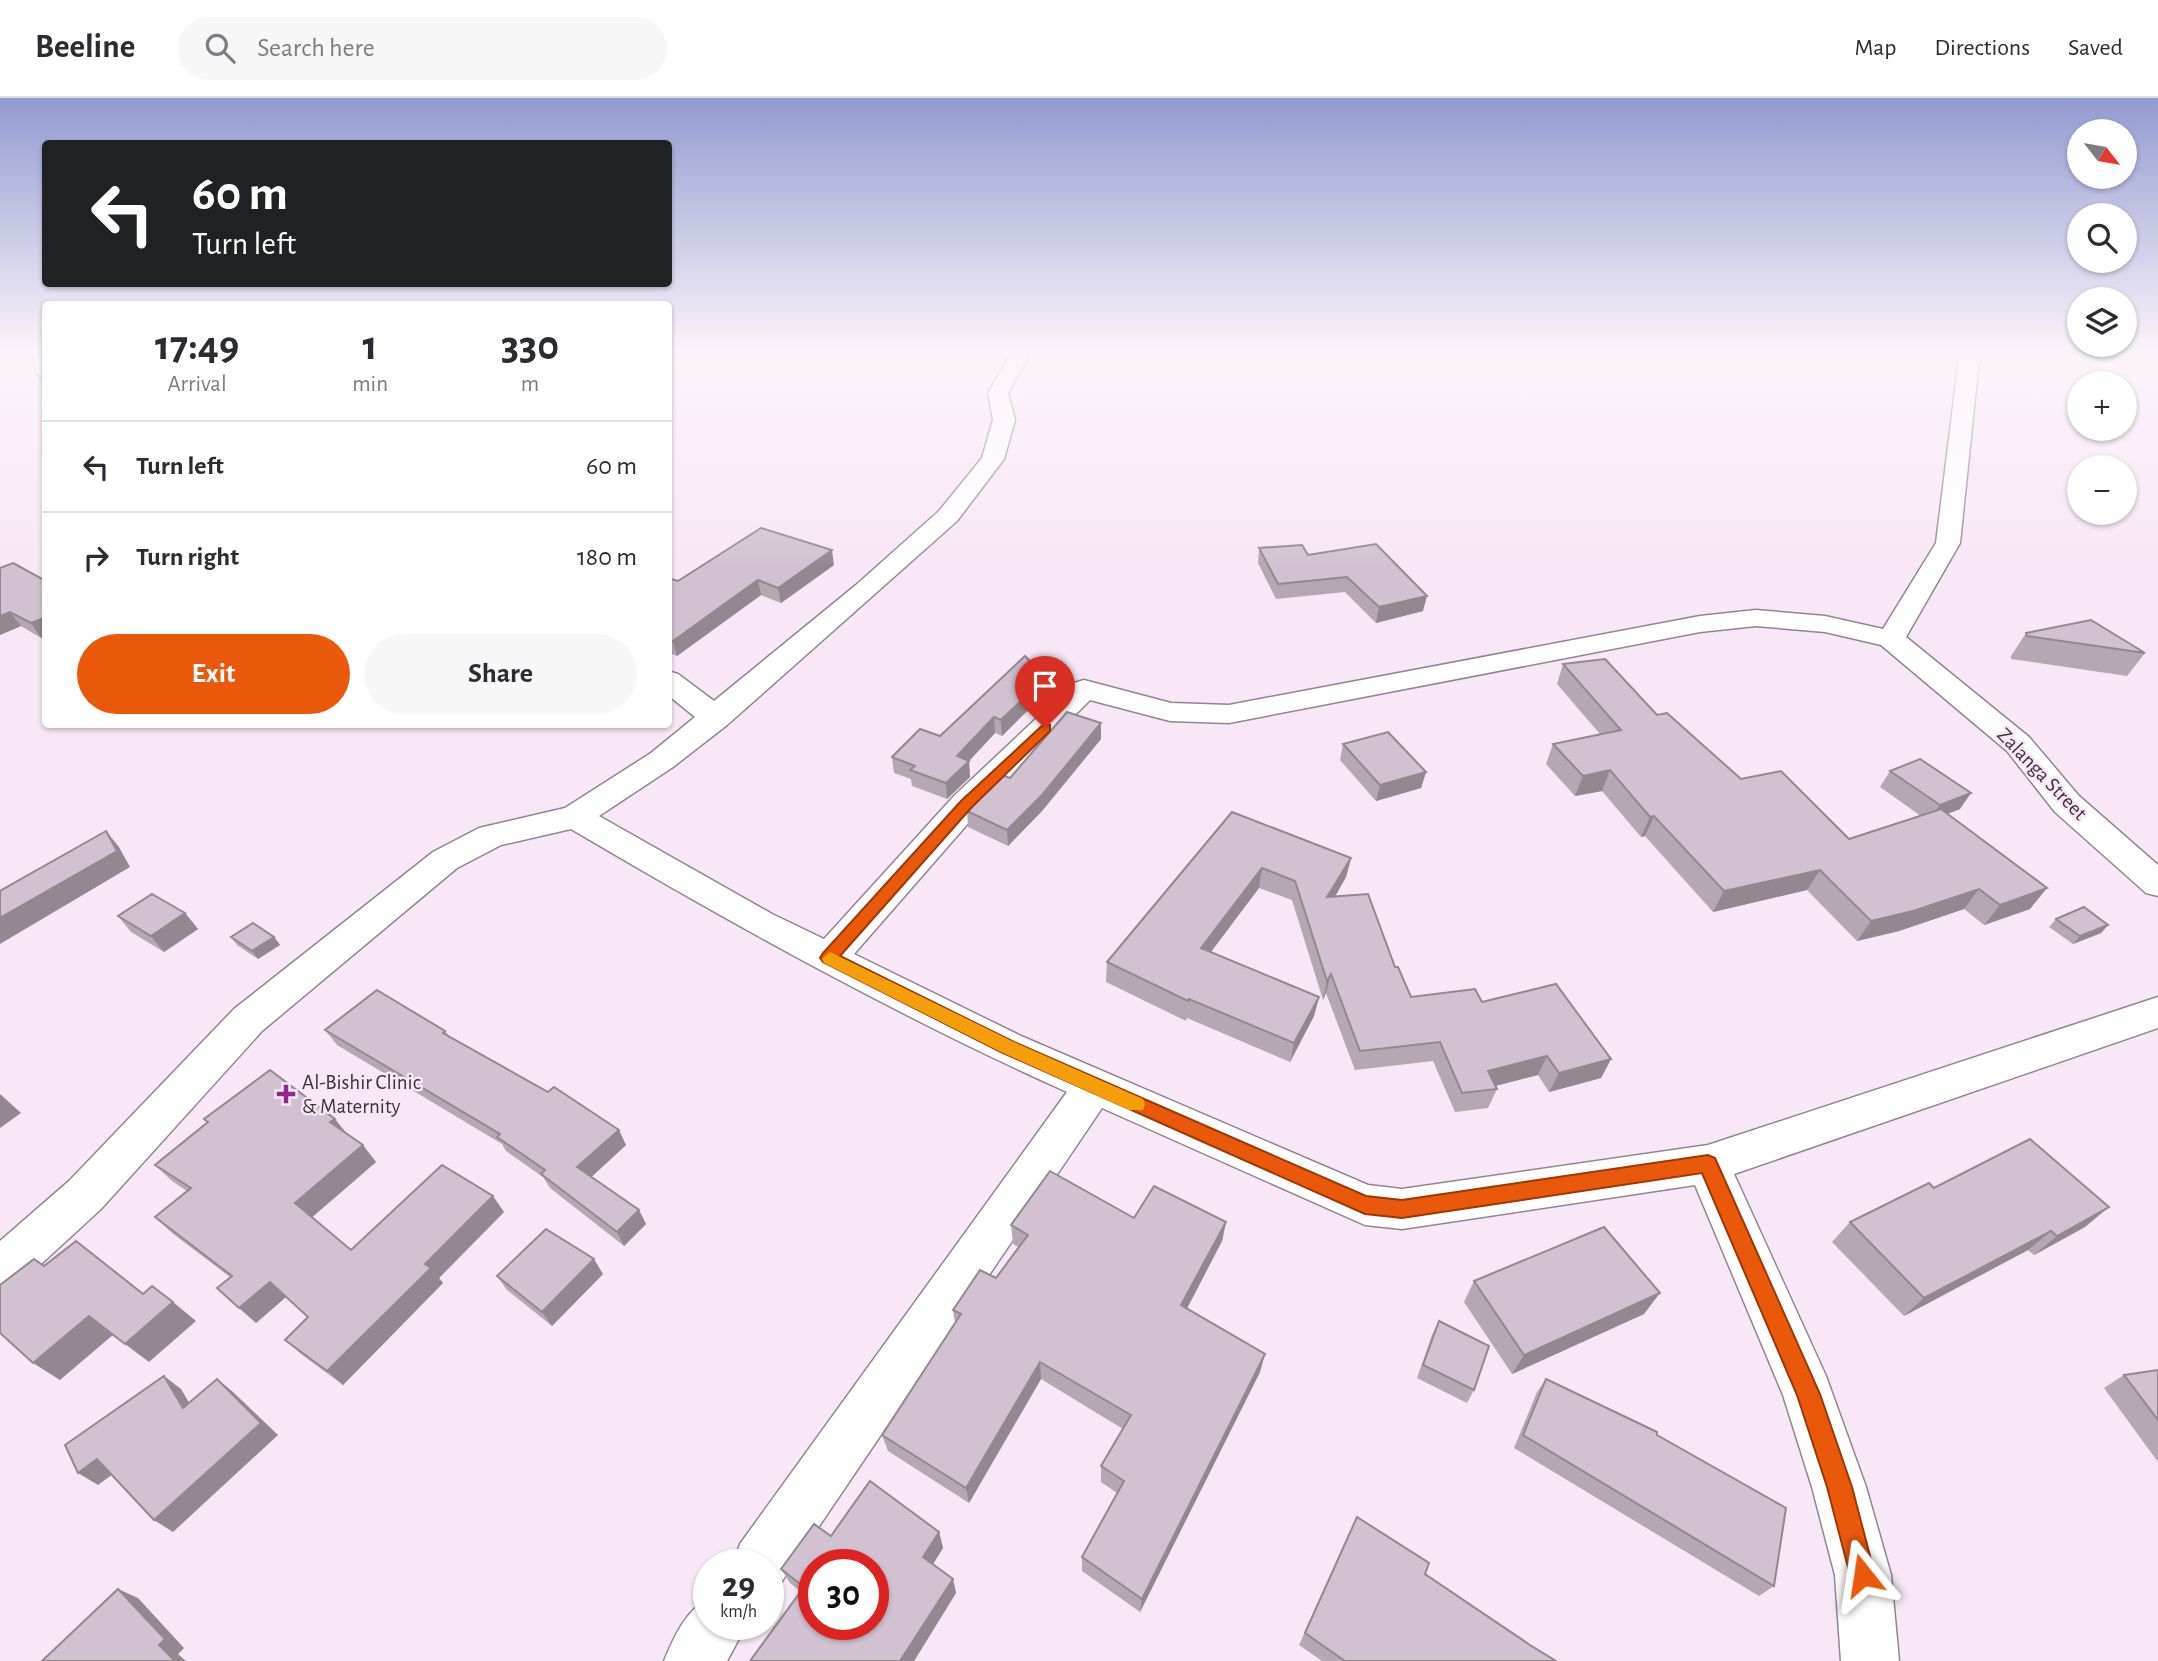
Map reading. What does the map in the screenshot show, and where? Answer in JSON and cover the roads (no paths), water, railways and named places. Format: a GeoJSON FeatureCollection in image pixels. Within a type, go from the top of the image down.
{"type":"FeatureCollection","features":[{"type":"Feature","properties":{"kind":"street"},"geometry":{"type":"LineString","coordinates":[[0,1271],[85,1195],[248,1020],[445,860],[491,836],[575,817],[662,760],[716,718],[948,516],[993,459],[1003,423]]}},
{"type":"Feature","properties":{"kind":"street"},"geometry":{"type":"LineString","coordinates":[[829,958],[966,804],[1084,689],[1170,712],[1229,714],[1700,624],[1756,618],[1825,624],[1891,639],[1948,542],[1960,423]]}},
{"type":"Feature","properties":{"kind":"street","name":"Zalanga Street"},"geometry":{"type":"LineString","coordinates":[[1891,639],[2018,744],[2067,804],[2158,884]]}},
{"type":"Feature","properties":{"kind":"street"},"geometry":{"type":"LineString","coordinates":[[672,683],[716,718]]}},
{"type":"Feature","properties":{"kind":"street"},"geometry":{"type":"LineString","coordinates":[[575,817],[759,923],[1007,1047],[1365,1205],[1382,1209],[1402,1209],[1708,1164],[2158,1012]]}},
{"type":"Feature","properties":{"kind":"street"},"geometry":{"type":"LineString","coordinates":[[770,1549],[1094,1086]]}},
{"type":"Feature","properties":{"kind":"street"},"geometry":{"type":"LineString","coordinates":[[1708,1164],[1808,1394],[1839,1487],[1863,1575],[1870,1661]]}},
{"type":"Feature","properties":{"kind":"street"},"geometry":{"type":"LineString","coordinates":[[693,1661],[707,1640]]}},
{"type":"Feature","properties":{"kind":"place","name":"Al-Bishir Clinic & Maternity"},"geometry":{"type":"Point","coordinates":[286,1094]}}]}
